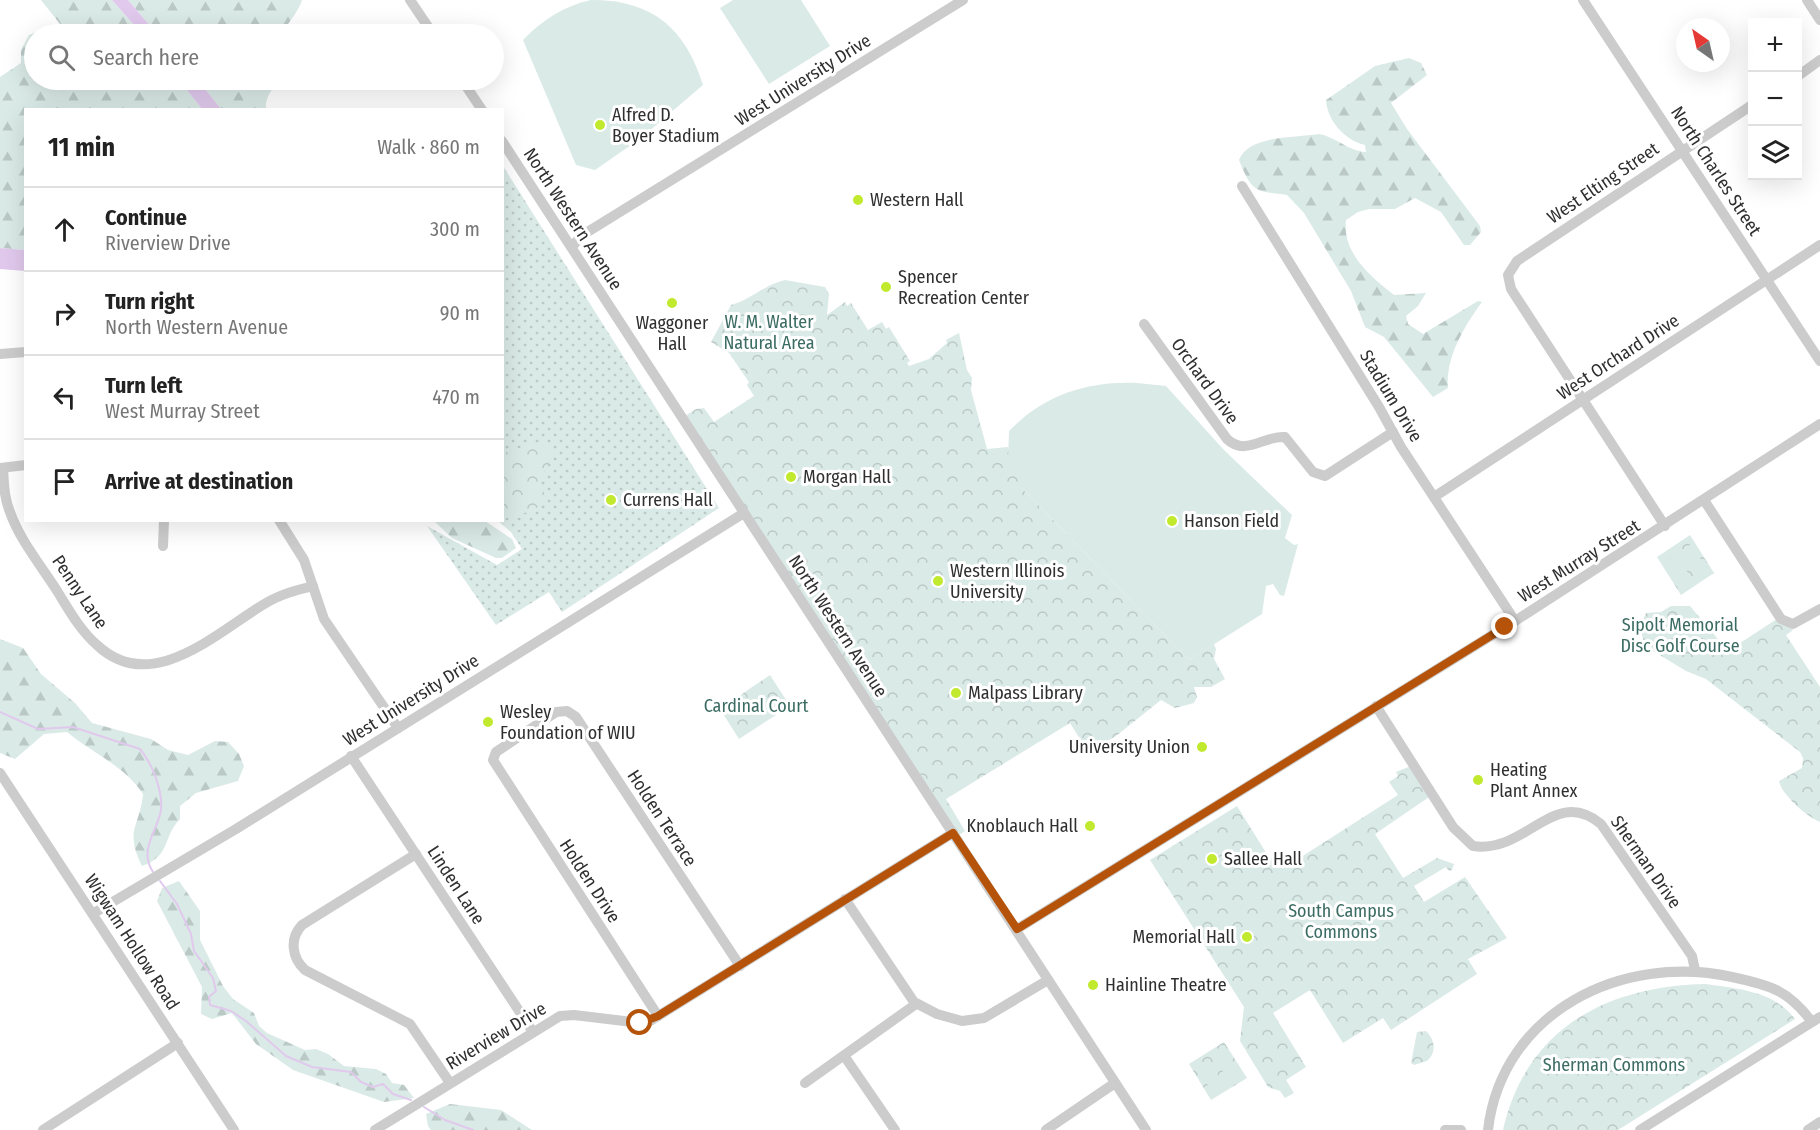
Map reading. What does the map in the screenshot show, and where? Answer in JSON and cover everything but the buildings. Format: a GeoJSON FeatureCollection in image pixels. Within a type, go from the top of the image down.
{"type":"FeatureCollection","features":[{"type":"Feature","properties":{"kind":"street"},"geometry":{"type":"LineString","coordinates":[[410,0],[426,24]]}},
{"type":"Feature","properties":{"kind":"street","name":"West University Drive"},"geometry":{"type":"LineString","coordinates":[[572,247],[581,236],[963,0]]}},
{"type":"Feature","properties":{"kind":"street","name":"North Charles Street"},"geometry":{"type":"LineString","coordinates":[[1583,0],[1820,361]]}},
{"type":"Feature","properties":{"kind":"street"},"geometry":{"type":"LineString","coordinates":[[1807,0],[1820,20]]}},
{"type":"Feature","properties":{"kind":"street"},"geometry":{"type":"LineString","coordinates":[[1802,73],[1820,60]]}},
{"type":"Feature","properties":{"kind":"street"},"geometry":{"type":"LineString","coordinates":[[469,90],[481,108]]}},
{"type":"Feature","properties":{"kind":"street","name":"West Elting Street"},"geometry":{"type":"LineString","coordinates":[[1583,399],[1511,290],[1508,275],[1517,261],[1748,108]]}},
{"type":"Feature","properties":{"kind":"street","name":"North Western Avenue"},"geometry":{"type":"LineString","coordinates":[[504,144],[1146,1130]]}},
{"type":"Feature","properties":{"kind":"street","name":"Stadium Drive"},"geometry":{"type":"LineString","coordinates":[[1242,186],[1393,432],[1515,621]]}},
{"type":"Feature","properties":{"kind":"street","name":"West Orchard Drive"},"geometry":{"type":"LineString","coordinates":[[1434,497],[1820,244]]}},
{"type":"Feature","properties":{"kind":"street","name":"Orchard Drive"},"geometry":{"type":"LineString","coordinates":[[1144,324],[1227,439],[1234,445],[1244,448],[1285,437],[1313,472],[1325,476],[1393,432]]}},
{"type":"Feature","properties":{"kind":"street"},"geometry":{"type":"LineString","coordinates":[[0,354],[24,352]]}},
{"type":"Feature","properties":{"kind":"street"},"geometry":{"type":"LineString","coordinates":[[1583,399],[1665,526]]}},
{"type":"Feature","properties":{"kind":"street","name":"West Murray Street"},"geometry":{"type":"LineString","coordinates":[[1017,929],[1515,621],[1820,424]]}},
{"type":"Feature","properties":{"kind":"street"},"geometry":{"type":"LineString","coordinates":[[2,468],[24,465]]}},
{"type":"Feature","properties":{"kind":"street","name":"Penny Lane"},"geometry":{"type":"LineString","coordinates":[[2,468],[6,502],[14,522],[75,619],[103,651],[129,663],[146,665],[178,658],[277,597],[313,586]]}},
{"type":"Feature","properties":{"kind":"street"},"geometry":{"type":"LineString","coordinates":[[1704,500],[1781,619],[1789,624],[1800,622],[1820,609]]}},
{"type":"Feature","properties":{"kind":"street","name":"West University Drive"},"geometry":{"type":"LineString","coordinates":[[94,913],[236,829],[744,513]]}},
{"type":"Feature","properties":{"kind":"street"},"geometry":{"type":"LineString","coordinates":[[163,546],[164,522]]}},
{"type":"Feature","properties":{"kind":"street"},"geometry":{"type":"LineString","coordinates":[[280,522],[304,560],[324,619],[398,728]]}},
{"type":"Feature","properties":{"kind":"street","name":"Sherman Drive"},"geometry":{"type":"LineString","coordinates":[[1376,706],[1453,827],[1473,846],[1500,845],[1560,814],[1573,810],[1591,816],[1601,824],[1692,956],[1695,970]]}},
{"type":"Feature","properties":{"kind":"street","name":"Holden Terrace"},"geometry":{"type":"LineString","coordinates":[[494,763],[493,756],[496,752],[556,712],[563,710],[574,714],[740,966]]}},
{"type":"Feature","properties":{"kind":"street","name":"Linden Lane"},"geometry":{"type":"LineString","coordinates":[[351,756],[533,1032]]}},
{"type":"Feature","properties":{"kind":"street","name":"Holden Drive"},"geometry":{"type":"LineString","coordinates":[[494,763],[658,1016]]}},
{"type":"Feature","properties":{"kind":"street","name":"Wigwam Hollow Road"},"geometry":{"type":"LineString","coordinates":[[0,773],[94,913],[234,1130]]}},
{"type":"Feature","properties":{"kind":"street","name":"Riverview Drive"},"geometry":{"type":"LineString","coordinates":[[375,1130],[533,1032],[567,1014],[640,1023],[658,1016],[953,833]]}},
{"type":"Feature","properties":{"kind":"street"},"geometry":{"type":"LineString","coordinates":[[416,854],[302,925],[296,932],[294,951],[297,962],[305,970],[410,1024],[450,1083]]}},
{"type":"Feature","properties":{"kind":"street"},"geometry":{"type":"LineString","coordinates":[[845,899],[916,1004],[949,1018],[977,1020],[992,1014],[1048,980]]}},
{"type":"Feature","properties":{"kind":"street"},"geometry":{"type":"LineString","coordinates":[[1488,1130],[1496,1099],[1510,1063],[1519,1048],[1548,1019],[1593,991],[1626,977],[1695,970],[1766,984],[1792,998],[1816,1020],[1645,1129]]}},
{"type":"Feature","properties":{"kind":"street"},"geometry":{"type":"LineString","coordinates":[[805,1083],[845,1057],[916,1004]]}},
{"type":"Feature","properties":{"kind":"street"},"geometry":{"type":"LineString","coordinates":[[43,1130],[178,1043]]}},
{"type":"Feature","properties":{"kind":"street"},"geometry":{"type":"LineString","coordinates":[[845,1057],[895,1130]]}},
{"type":"Feature","properties":{"kind":"street"},"geometry":{"type":"LineString","coordinates":[[1046,1130],[1115,1083]]}},
{"type":"Feature","properties":{"kind":"street"},"geometry":{"type":"LineString","coordinates":[[1808,1130],[1820,1122]]}},
{"type":"Feature","properties":{"kind":"street"},"geometry":{"type":"LineString","coordinates":[[1444,1130],[1461,1130]]}},
{"type":"Feature","properties":{"kind":"green space"},"geometry":{"type":"Polygon","coordinates":[[[41,0],[112,0],[133,24],[60,24],[41,0]]]}},
{"type":"Feature","properties":{"kind":"green space"},"geometry":{"type":"Polygon","coordinates":[[[128,0],[302,0],[288,24],[148,24],[128,0]]]}},
{"type":"Feature","properties":{"kind":"green space"},"geometry":{"type":"Polygon","coordinates":[[[591,0],[633,5],[664,22],[687,48],[703,85],[641,138],[595,170],[576,165],[523,40],[554,15],[591,0]]]}},
{"type":"Feature","properties":{"kind":"green space"},"geometry":{"type":"Polygon","coordinates":[[[733,0],[801,0],[830,46],[769,84],[720,8],[733,0]]]}},
{"type":"Feature","properties":{"kind":"green space"},"geometry":{"type":"Polygon","coordinates":[[[24,44],[24,90],[187,90],[201,108],[24,108],[24,250],[0,248],[0,77],[21,63],[21,50],[24,44]]]}},
{"type":"Feature","properties":{"kind":"green space"},"geometry":{"type":"Polygon","coordinates":[[[1409,58],[1421,63],[1427,75],[1391,103],[1407,129],[1480,226],[1481,232],[1470,245],[1464,245],[1441,212],[1415,198],[1395,209],[1369,209],[1358,212],[1346,220],[1346,232],[1348,243],[1360,263],[1394,295],[1426,293],[1418,306],[1406,316],[1408,324],[1423,334],[1478,301],[1482,302],[1463,331],[1453,354],[1448,388],[1433,397],[1384,337],[1365,327],[1351,291],[1304,213],[1287,195],[1261,191],[1251,184],[1239,160],[1244,152],[1262,142],[1319,134],[1353,149],[1366,152],[1365,145],[1351,139],[1339,129],[1330,115],[1326,100],[1375,66],[1409,58]]]}},
{"type":"Feature","properties":{"kind":"green space"},"geometry":{"type":"Polygon","coordinates":[[[206,90],[271,90],[266,108],[220,108],[206,90]]]}},
{"type":"Feature","properties":{"kind":"green space"},"geometry":{"type":"Polygon","coordinates":[[[504,168],[719,508],[562,612],[549,592],[496,625],[427,526],[497,565],[522,549],[511,532],[499,522],[504,522],[504,168]]]}},
{"type":"Feature","properties":{"kind":"green space","name":"W. M. Walter Natural Area"},"geometry":{"type":"Polygon","coordinates":[[[785,280],[825,287],[829,294],[827,315],[845,302],[847,306],[851,303],[868,330],[882,322],[886,329],[889,327],[910,361],[907,363],[909,366],[929,359],[947,343],[946,340],[959,333],[967,370],[972,378],[971,390],[987,449],[1008,447],[1022,488],[1189,660],[1214,644],[1216,649],[1214,659],[1225,679],[1211,687],[1194,687],[1197,697],[1194,703],[1175,708],[1161,700],[1116,736],[1088,752],[1070,723],[946,799],[965,831],[956,837],[682,418],[696,409],[704,408],[714,422],[754,396],[747,385],[749,382],[729,353],[711,342],[731,305],[785,280]]]}},
{"type":"Feature","properties":{"kind":"green space","name":"Hanson Field"},"geometry":{"type":"Polygon","coordinates":[[[1137,383],[1166,386],[1224,450],[1292,515],[1285,538],[1294,545],[1298,544],[1284,596],[1280,595],[1273,584],[1266,586],[1262,614],[1189,660],[1022,488],[1008,461],[1009,431],[1037,408],[1052,399],[1084,388],[1137,383]]]}},
{"type":"Feature","properties":{"kind":"green space"},"geometry":{"type":"Polygon","coordinates":[[[529,445],[544,446],[554,454],[540,479],[546,500],[537,508],[526,513],[504,514],[504,453],[529,445]]]}},
{"type":"Feature","properties":{"kind":"green space"},"geometry":{"type":"Polygon","coordinates":[[[435,522],[486,522],[512,539],[516,548],[502,558],[496,558],[452,538],[435,522]]]}},
{"type":"Feature","properties":{"kind":"green space"},"geometry":{"type":"Polygon","coordinates":[[[1690,535],[1714,573],[1681,595],[1657,557],[1690,535]]]}},
{"type":"Feature","properties":{"kind":"green space"},"geometry":{"type":"Polygon","coordinates":[[[1691,544],[1707,569],[1695,577],[1679,552],[1691,544]]]}},
{"type":"Feature","properties":{"kind":"green space"},"geometry":{"type":"Polygon","coordinates":[[[1676,554],[1692,579],[1680,586],[1664,562],[1676,554]]]}},
{"type":"Feature","properties":{"kind":"green space","name":"Sipolt Memorial Disc Golf Course"},"geometry":{"type":"Polygon","coordinates":[[[1671,606],[1690,606],[1728,651],[1780,617],[1793,630],[1786,635],[1820,687],[1820,822],[1795,804],[1784,792],[1779,781],[1802,768],[1803,758],[1800,752],[1706,679],[1686,671],[1644,643],[1640,626],[1646,613],[1661,612],[1671,606]]]}},
{"type":"Feature","properties":{"kind":"green space"},"geometry":{"type":"Polygon","coordinates":[[[0,639],[23,648],[41,674],[75,703],[92,723],[151,739],[168,750],[188,755],[215,741],[228,742],[239,754],[244,766],[238,781],[196,793],[180,806],[180,819],[174,826],[162,852],[151,862],[142,866],[134,844],[134,836],[143,794],[127,775],[67,732],[44,734],[15,759],[0,753],[0,639]]]}},
{"type":"Feature","properties":{"kind":"green space","name":"Cardinal Court"},"geometry":{"type":"Polygon","coordinates":[[[770,675],[790,706],[739,739],[720,709],[770,675]]]}},
{"type":"Feature","properties":{"kind":"green space","name":"South Campus Commons"},"geometry":{"type":"Polygon","coordinates":[[[1413,765],[1432,795],[1375,834],[1403,878],[1437,858],[1454,864],[1452,870],[1449,871],[1446,867],[1414,886],[1424,902],[1465,877],[1507,938],[1468,959],[1477,974],[1391,1030],[1383,1018],[1343,1043],[1310,990],[1273,1013],[1306,1067],[1286,1080],[1294,1093],[1285,1098],[1280,1091],[1268,1087],[1240,1041],[1244,1007],[1150,860],[1237,806],[1270,859],[1276,856],[1284,868],[1398,795],[1389,782],[1398,776],[1396,772],[1413,765]]]}},
{"type":"Feature","properties":{"kind":"green space"},"geometry":{"type":"Polygon","coordinates":[[[179,881],[200,911],[200,940],[223,986],[233,999],[254,1013],[259,1026],[267,1033],[305,1050],[316,1049],[328,1054],[344,1066],[376,1069],[386,1074],[392,1083],[404,1085],[414,1098],[384,1102],[293,1070],[256,1044],[232,1013],[212,1019],[201,1014],[202,987],[157,901],[162,888],[179,881]]]}},
{"type":"Feature","properties":{"kind":"green space","name":"Sherman Commons"},"geometry":{"type":"Polygon","coordinates":[[[1706,984],[1743,990],[1766,997],[1777,1002],[1795,1019],[1618,1130],[1503,1130],[1514,1095],[1530,1064],[1551,1040],[1576,1020],[1604,1004],[1636,993],[1706,984]]]}},
{"type":"Feature","properties":{"kind":"green space"},"geometry":{"type":"Polygon","coordinates":[[[1426,1031],[1433,1042],[1432,1054],[1427,1061],[1414,1065],[1411,1063],[1417,1032],[1426,1031]]]}},
{"type":"Feature","properties":{"kind":"green space"},"geometry":{"type":"Polygon","coordinates":[[[1224,1042],[1247,1078],[1211,1100],[1189,1064],[1224,1042]]]}},
{"type":"Feature","properties":{"kind":"green space"},"geometry":{"type":"Polygon","coordinates":[[[1225,1049],[1241,1074],[1229,1082],[1214,1057],[1225,1049]]]}},
{"type":"Feature","properties":{"kind":"green space"},"geometry":{"type":"Polygon","coordinates":[[[1209,1060],[1224,1085],[1212,1092],[1197,1067],[1209,1060]]]}},
{"type":"Feature","properties":{"kind":"green space"},"geometry":{"type":"Polygon","coordinates":[[[450,1104],[501,1110],[532,1130],[431,1130],[426,1114],[450,1104]]]}},
{"type":"Feature","properties":{"kind":"shaded area"},"geometry":{"type":"Polygon","coordinates":[[[112,0],[128,0],[148,24],[133,24],[112,0]]]}},
{"type":"Feature","properties":{"kind":"shaded area"},"geometry":{"type":"Polygon","coordinates":[[[187,90],[206,90],[220,108],[201,108],[187,90]]]}},
{"type":"Feature","properties":{"kind":"shaded area"},"geometry":{"type":"Polygon","coordinates":[[[0,248],[24,250],[24,271],[0,269],[0,248]]]}},
{"type":"Feature","properties":{"kind":"waterway"},"geometry":{"type":"LineString","coordinates":[[0,712],[38,729],[73,727],[140,749],[156,778],[161,802],[159,818],[148,848],[149,864],[153,872]]}},
{"type":"Feature","properties":{"kind":"waterway"},"geometry":{"type":"LineString","coordinates":[[160,881],[177,904],[191,934],[194,951],[213,978],[216,991],[209,997],[210,1005],[231,1011],[246,1021],[286,1056],[312,1067],[351,1072],[361,1082],[373,1087],[383,1084],[393,1094],[411,1100]]}},
{"type":"Feature","properties":{"kind":"waterway"},"geometry":{"type":"LineString","coordinates":[[424,1107],[445,1120],[473,1130]]}},
{"type":"Feature","properties":{"kind":"place","name":"Alfred D. Boyer Stadium"},"geometry":{"type":"Point","coordinates":[600,125]}},
{"type":"Feature","properties":{"kind":"place","name":"Western Hall"},"geometry":{"type":"Point","coordinates":[858,200]}},
{"type":"Feature","properties":{"kind":"place","name":"Spencer Recreation Center"},"geometry":{"type":"Point","coordinates":[886,287]}},
{"type":"Feature","properties":{"kind":"place","name":"Waggoner Hall"},"geometry":{"type":"Point","coordinates":[672,303]}},
{"type":"Feature","properties":{"kind":"place","name":"Morgan Hall"},"geometry":{"type":"Point","coordinates":[791,477]}},
{"type":"Feature","properties":{"kind":"place","name":"Currens Hall"},"geometry":{"type":"Point","coordinates":[611,500]}},
{"type":"Feature","properties":{"kind":"place","name":"Hanson Field"},"geometry":{"type":"Point","coordinates":[1172,521]}},
{"type":"Feature","properties":{"kind":"place","name":"Western Illinois University"},"geometry":{"type":"Point","coordinates":[938,581]}},
{"type":"Feature","properties":{"kind":"place","name":"Malpass Library"},"geometry":{"type":"Point","coordinates":[956,693]}},
{"type":"Feature","properties":{"kind":"place","name":"Wesley Foundation of WIU"},"geometry":{"type":"Point","coordinates":[488,722]}},
{"type":"Feature","properties":{"kind":"place","name":"University Union"},"geometry":{"type":"Point","coordinates":[1202,747]}},
{"type":"Feature","properties":{"kind":"place","name":"Heating Plant Annex"},"geometry":{"type":"Point","coordinates":[1478,780]}},
{"type":"Feature","properties":{"kind":"place","name":"Knoblauch Hall"},"geometry":{"type":"Point","coordinates":[1090,826]}},
{"type":"Feature","properties":{"kind":"place","name":"Sallee Hall"},"geometry":{"type":"Point","coordinates":[1212,859]}},
{"type":"Feature","properties":{"kind":"place","name":"Memorial Hall"},"geometry":{"type":"Point","coordinates":[1247,937]}},
{"type":"Feature","properties":{"kind":"place","name":"Hainline Theatre"},"geometry":{"type":"Point","coordinates":[1093,985]}},
{"type":"Feature","properties":{"kind":"route"},"geometry":{"type":"LineString","coordinates":[[640,1023],[645,1023],[658,1016],[953,833],[1017,929],[1505,627]]}}]}
